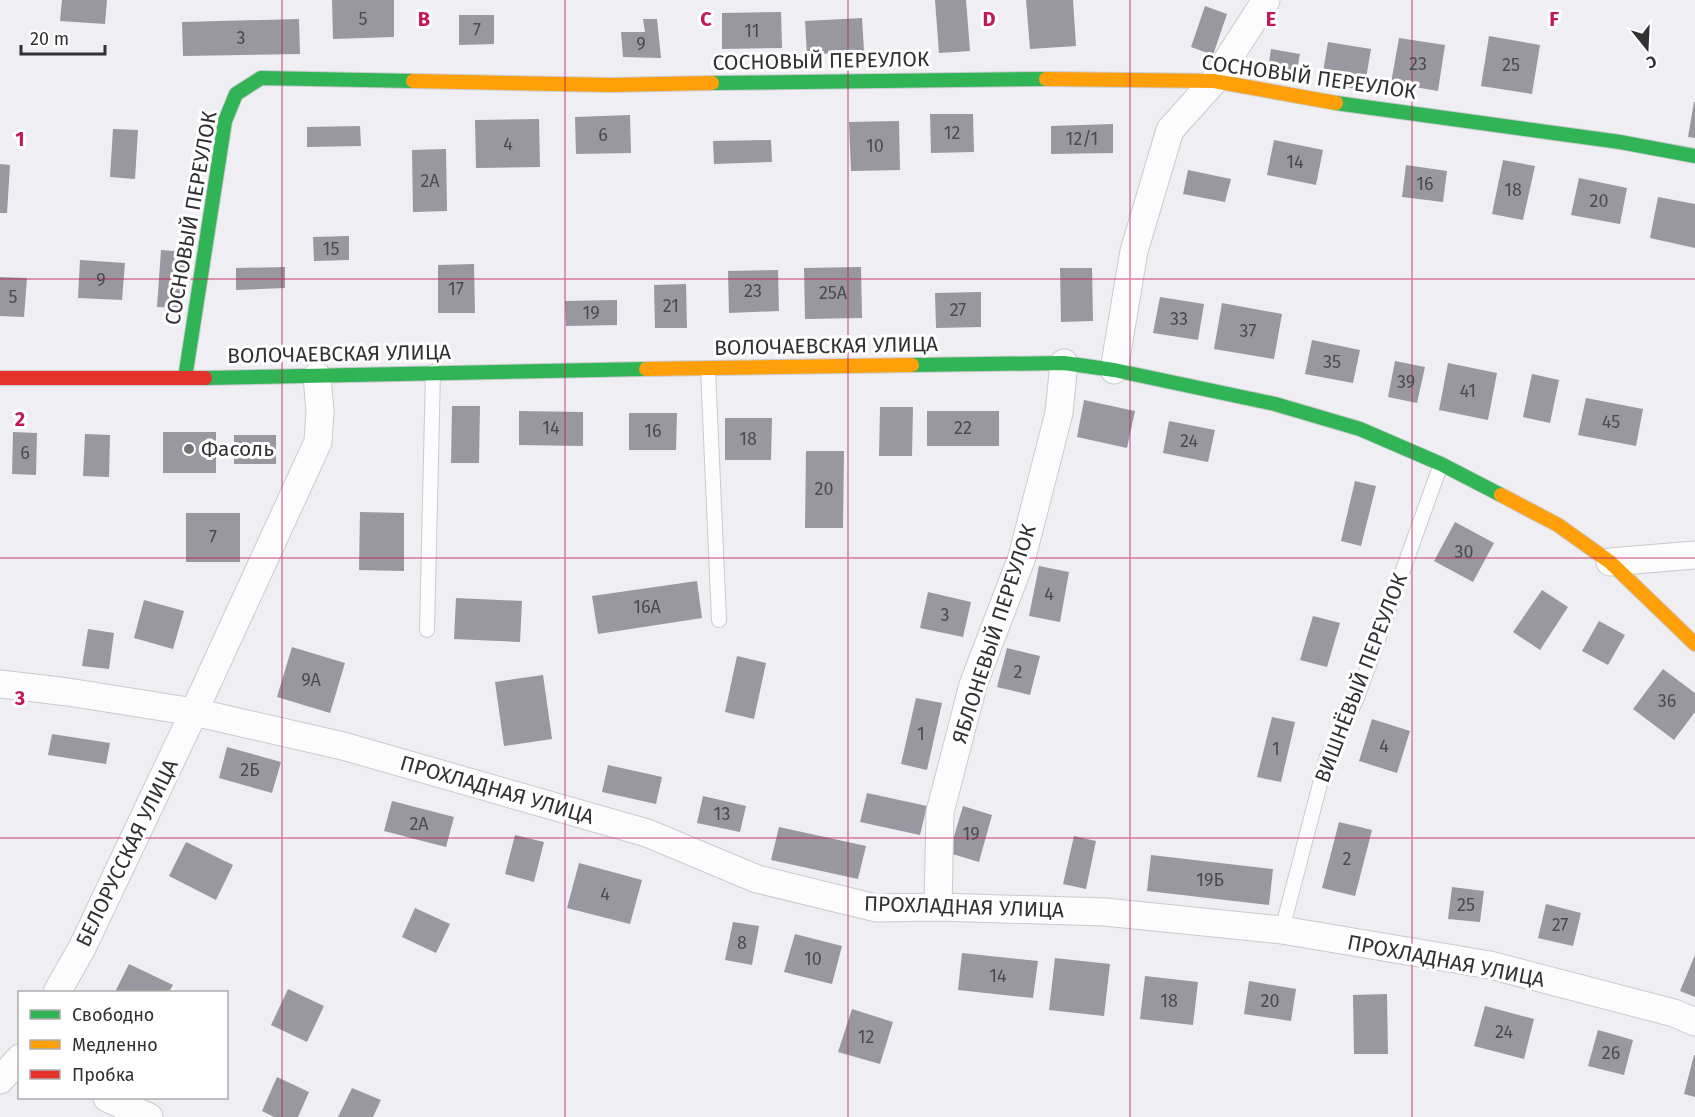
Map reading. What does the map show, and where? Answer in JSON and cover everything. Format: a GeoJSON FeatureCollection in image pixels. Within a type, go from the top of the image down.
{"type":"FeatureCollection","features":[{"type":"Feature","properties":{"kind":"street"},"geometry":{"type":"LineString","coordinates":[[1114,370],[1134,251],[1170,130],[1214,81],[1266,0]]}},
{"type":"Feature","properties":{"kind":"street","name":"СОСНОВЫЙ ПЕРЕУЛОК"},"geometry":{"type":"LineString","coordinates":[[185,378],[225,121],[236,94],[261,78],[610,85],[992,79],[1214,81],[1323,101],[1620,142],[1695,156]]}},
{"type":"Feature","properties":{"kind":"street","name":"ВОЛОЧАЕВСКАЯ УЛИЦА"},"geometry":{"type":"LineString","coordinates":[[0,378],[185,378],[1064,363],[1114,370],[1275,404],[1360,429],[1441,464],[1558,525],[1610,562],[1695,644]]}},
{"type":"Feature","properties":{"kind":"street","name":"ЯБЛОНЕВЫЙ ПЕРЕУЛОК"},"geometry":{"type":"LineString","coordinates":[[938,907],[940,812],[973,685],[1022,557],[1059,413],[1064,363]]}},
{"type":"Feature","properties":{"kind":"street","name":"БЕЛОРУССКАЯ УЛИЦА"},"geometry":{"type":"LineString","coordinates":[[58,991],[82,948],[194,712],[318,442],[321,411],[317,376]]}},
{"type":"Feature","properties":{"kind":"street"},"geometry":{"type":"LineString","coordinates":[[1610,562],[1695,555]]}},
{"type":"Feature","properties":{"kind":"street","name":"ПРОХЛАДНАЯ УЛИЦА"},"geometry":{"type":"LineString","coordinates":[[0,684],[194,712],[343,746],[648,833],[757,879],[876,908],[938,907],[1105,912],[1282,930],[1490,965],[1674,1013],[1695,1022]]}},
{"type":"Feature","properties":{"kind":"street"},"geometry":{"type":"LineString","coordinates":[[0,1080],[18,1060]]}},
{"type":"Feature","properties":{"kind":"street"},"geometry":{"type":"LineString","coordinates":[[109,1099],[149,1117]]}},
{"type":"Feature","properties":{"kind":"lane"},"geometry":{"type":"LineString","coordinates":[[708,369],[719,620]]}},
{"type":"Feature","properties":{"kind":"lane"},"geometry":{"type":"LineString","coordinates":[[427,630],[433,372]]}},
{"type":"Feature","properties":{"kind":"lane","name":"ВИШНЁВЫЙ ПЕРЕУЛОК"},"geometry":{"type":"LineString","coordinates":[[1282,930],[1327,757],[1357,698],[1441,464]]}},
{"type":"Feature","properties":{"kind":"building"},"geometry":{"type":"Polygon","coordinates":[[[62,0],[107,0],[105,24],[60,21],[62,0]]]}},
{"type":"Feature","properties":{"kind":"building"},"geometry":{"type":"Polygon","coordinates":[[[332,0],[394,0],[394,37],[333,39],[332,0]]]}},
{"type":"Feature","properties":{"kind":"building"},"geometry":{"type":"Polygon","coordinates":[[[935,0],[966,0],[970,51],[939,53],[935,0]]]}},
{"type":"Feature","properties":{"kind":"building"},"geometry":{"type":"Polygon","coordinates":[[[1026,0],[1073,0],[1076,46],[1030,49],[1026,0]]]}},
{"type":"Feature","properties":{"kind":"building"},"geometry":{"type":"Polygon","coordinates":[[[1205,6],[1227,14],[1213,55],[1191,47],[1205,6]]]}},
{"type":"Feature","properties":{"kind":"building"},"geometry":{"type":"Polygon","coordinates":[[[781,12],[782,48],[722,49],[722,13],[781,12]]]}},
{"type":"Feature","properties":{"kind":"building"},"geometry":{"type":"Polygon","coordinates":[[[459,15],[494,15],[494,44],[459,45],[459,15]]]}},
{"type":"Feature","properties":{"kind":"building"},"geometry":{"type":"Polygon","coordinates":[[[862,18],[864,51],[807,55],[805,21],[862,18]]]}},
{"type":"Feature","properties":{"kind":"building"},"geometry":{"type":"Polygon","coordinates":[[[299,19],[300,54],[183,56],[182,22],[299,19]]]}},
{"type":"Feature","properties":{"kind":"building"},"geometry":{"type":"Polygon","coordinates":[[[643,19],[657,19],[661,58],[623,57],[621,32],[645,32],[643,19]]]}},
{"type":"Feature","properties":{"kind":"building"},"geometry":{"type":"Polygon","coordinates":[[[1489,36],[1540,45],[1532,94],[1481,86],[1489,36]]]}},
{"type":"Feature","properties":{"kind":"building"},"geometry":{"type":"Polygon","coordinates":[[[1399,38],[1445,45],[1438,91],[1391,83],[1399,38]]]}},
{"type":"Feature","properties":{"kind":"building"},"geometry":{"type":"Polygon","coordinates":[[[1328,42],[1371,49],[1364,90],[1321,84],[1328,42]]]}},
{"type":"Feature","properties":{"kind":"building"},"geometry":{"type":"Polygon","coordinates":[[[1271,49],[1300,54],[1295,81],[1267,77],[1271,49]]]}},
{"type":"Feature","properties":{"kind":"building"},"geometry":{"type":"Polygon","coordinates":[[[1695,102],[1695,138],[1688,137],[1695,102]]]}},
{"type":"Feature","properties":{"kind":"building"},"geometry":{"type":"Polygon","coordinates":[[[930,114],[973,114],[974,152],[931,153],[930,114]]]}},
{"type":"Feature","properties":{"kind":"building"},"geometry":{"type":"Polygon","coordinates":[[[630,115],[631,153],[576,154],[575,117],[630,115]]]}},
{"type":"Feature","properties":{"kind":"building"},"geometry":{"type":"Polygon","coordinates":[[[539,119],[540,167],[476,168],[475,120],[539,119]]]}},
{"type":"Feature","properties":{"kind":"building"},"geometry":{"type":"Polygon","coordinates":[[[899,121],[900,170],[851,171],[849,122],[899,121]]]}},
{"type":"Feature","properties":{"kind":"building"},"geometry":{"type":"Polygon","coordinates":[[[1113,124],[1113,153],[1051,154],[1051,126],[1113,124]]]}},
{"type":"Feature","properties":{"kind":"building"},"geometry":{"type":"Polygon","coordinates":[[[360,126],[361,146],[307,147],[307,127],[360,126]]]}},
{"type":"Feature","properties":{"kind":"building"},"geometry":{"type":"Polygon","coordinates":[[[113,129],[138,130],[135,179],[110,177],[113,129]]]}},
{"type":"Feature","properties":{"kind":"building"},"geometry":{"type":"Polygon","coordinates":[[[771,140],[772,162],[714,164],[713,141],[771,140]]]}},
{"type":"Feature","properties":{"kind":"building"},"geometry":{"type":"Polygon","coordinates":[[[1274,140],[1323,150],[1316,185],[1267,175],[1274,140]]]}},
{"type":"Feature","properties":{"kind":"building"},"geometry":{"type":"Polygon","coordinates":[[[446,149],[447,211],[413,212],[412,150],[446,149]]]}},
{"type":"Feature","properties":{"kind":"building"},"geometry":{"type":"Polygon","coordinates":[[[1503,160],[1535,166],[1523,220],[1492,214],[1503,160]]]}},
{"type":"Feature","properties":{"kind":"building"},"geometry":{"type":"Polygon","coordinates":[[[0,164],[10,165],[7,213],[0,213],[0,164]]]}},
{"type":"Feature","properties":{"kind":"building"},"geometry":{"type":"Polygon","coordinates":[[[1406,165],[1447,171],[1443,202],[1402,197],[1406,165]]]}},
{"type":"Feature","properties":{"kind":"building"},"geometry":{"type":"Polygon","coordinates":[[[1188,170],[1231,179],[1225,202],[1183,194],[1188,170]]]}},
{"type":"Feature","properties":{"kind":"building"},"geometry":{"type":"Polygon","coordinates":[[[1579,178],[1627,188],[1620,224],[1571,215],[1579,178]]]}},
{"type":"Feature","properties":{"kind":"building"},"geometry":{"type":"Polygon","coordinates":[[[1658,197],[1695,204],[1695,248],[1650,238],[1658,197]]]}},
{"type":"Feature","properties":{"kind":"building"},"geometry":{"type":"Polygon","coordinates":[[[349,236],[349,260],[314,261],[313,237],[349,236]]]}},
{"type":"Feature","properties":{"kind":"building"},"geometry":{"type":"Polygon","coordinates":[[[161,250],[186,252],[182,308],[157,307],[161,250]]]}},
{"type":"Feature","properties":{"kind":"building"},"geometry":{"type":"Polygon","coordinates":[[[80,260],[125,263],[122,300],[78,298],[80,260]]]}},
{"type":"Feature","properties":{"kind":"building"},"geometry":{"type":"Polygon","coordinates":[[[474,264],[475,313],[438,313],[438,265],[474,264]]]}},
{"type":"Feature","properties":{"kind":"building"},"geometry":{"type":"Polygon","coordinates":[[[285,267],[285,288],[236,290],[236,268],[285,267]]]}},
{"type":"Feature","properties":{"kind":"building"},"geometry":{"type":"Polygon","coordinates":[[[861,267],[862,318],[805,319],[804,268],[861,267]]]}},
{"type":"Feature","properties":{"kind":"building"},"geometry":{"type":"Polygon","coordinates":[[[1060,268],[1092,268],[1093,321],[1061,322],[1060,268]]]}},
{"type":"Feature","properties":{"kind":"building"},"geometry":{"type":"Polygon","coordinates":[[[778,270],[779,311],[729,313],[728,271],[778,270]]]}},
{"type":"Feature","properties":{"kind":"building"},"geometry":{"type":"Polygon","coordinates":[[[0,277],[27,278],[24,317],[0,316],[0,277]]]}},
{"type":"Feature","properties":{"kind":"building"},"geometry":{"type":"Polygon","coordinates":[[[686,284],[687,328],[655,328],[654,285],[686,284]]]}},
{"type":"Feature","properties":{"kind":"building"},"geometry":{"type":"Polygon","coordinates":[[[981,292],[981,327],[936,328],[935,293],[981,292]]]}},
{"type":"Feature","properties":{"kind":"building"},"geometry":{"type":"Polygon","coordinates":[[[1160,297],[1204,304],[1198,340],[1153,333],[1160,297]]]}},
{"type":"Feature","properties":{"kind":"building"},"geometry":{"type":"Polygon","coordinates":[[[617,300],[617,325],[566,326],[565,301],[617,300]]]}},
{"type":"Feature","properties":{"kind":"building"},"geometry":{"type":"Polygon","coordinates":[[[1222,303],[1282,314],[1274,359],[1214,349],[1222,303]]]}},
{"type":"Feature","properties":{"kind":"building"},"geometry":{"type":"Polygon","coordinates":[[[1312,340],[1360,350],[1353,383],[1305,374],[1312,340]]]}},
{"type":"Feature","properties":{"kind":"building"},"geometry":{"type":"Polygon","coordinates":[[[1395,361],[1425,367],[1417,403],[1388,397],[1395,361]]]}},
{"type":"Feature","properties":{"kind":"building"},"geometry":{"type":"Polygon","coordinates":[[[1448,363],[1497,373],[1488,420],[1439,410],[1448,363]]]}},
{"type":"Feature","properties":{"kind":"building"},"geometry":{"type":"Polygon","coordinates":[[[1532,374],[1559,380],[1550,423],[1523,417],[1532,374]]]}},
{"type":"Feature","properties":{"kind":"building"},"geometry":{"type":"Polygon","coordinates":[[[1586,398],[1643,409],[1636,446],[1578,435],[1586,398]]]}},
{"type":"Feature","properties":{"kind":"building"},"geometry":{"type":"Polygon","coordinates":[[[1084,400],[1135,411],[1127,448],[1077,437],[1084,400]]]}},
{"type":"Feature","properties":{"kind":"building"},"geometry":{"type":"Polygon","coordinates":[[[452,406],[480,406],[479,463],[451,463],[452,406]]]}},
{"type":"Feature","properties":{"kind":"building"},"geometry":{"type":"Polygon","coordinates":[[[880,407],[913,407],[912,456],[879,456],[880,407]]]}},
{"type":"Feature","properties":{"kind":"building"},"geometry":{"type":"Polygon","coordinates":[[[519,411],[583,412],[583,446],[519,445],[519,411]]]}},
{"type":"Feature","properties":{"kind":"building"},"geometry":{"type":"Polygon","coordinates":[[[927,411],[999,411],[999,446],[927,446],[927,411]]]}},
{"type":"Feature","properties":{"kind":"building"},"geometry":{"type":"Polygon","coordinates":[[[629,413],[677,413],[676,450],[629,450],[629,413]]]}},
{"type":"Feature","properties":{"kind":"building"},"geometry":{"type":"Polygon","coordinates":[[[725,418],[772,418],[771,460],[725,460],[725,418]]]}},
{"type":"Feature","properties":{"kind":"building"},"geometry":{"type":"Polygon","coordinates":[[[1169,421],[1215,430],[1208,462],[1163,453],[1169,421]]]}},
{"type":"Feature","properties":{"kind":"building"},"geometry":{"type":"Polygon","coordinates":[[[13,432],[37,433],[36,475],[12,474],[13,432]]]}},
{"type":"Feature","properties":{"kind":"building"},"geometry":{"type":"Polygon","coordinates":[[[163,432],[216,432],[216,473],[163,473],[163,432]]]}},
{"type":"Feature","properties":{"kind":"building"},"geometry":{"type":"Polygon","coordinates":[[[85,434],[110,435],[109,477],[83,476],[85,434]]]}},
{"type":"Feature","properties":{"kind":"building"},"geometry":{"type":"Polygon","coordinates":[[[234,435],[276,435],[276,464],[234,464],[234,435]]]}},
{"type":"Feature","properties":{"kind":"building"},"geometry":{"type":"Polygon","coordinates":[[[806,451],[844,451],[843,528],[805,528],[806,451]]]}},
{"type":"Feature","properties":{"kind":"building"},"geometry":{"type":"Polygon","coordinates":[[[1355,481],[1376,486],[1361,546],[1341,541],[1355,481]]]}},
{"type":"Feature","properties":{"kind":"building"},"geometry":{"type":"Polygon","coordinates":[[[360,512],[404,513],[404,571],[359,570],[360,512]]]}},
{"type":"Feature","properties":{"kind":"building"},"geometry":{"type":"Polygon","coordinates":[[[186,513],[240,513],[240,562],[186,562],[186,513]]]}},
{"type":"Feature","properties":{"kind":"building"},"geometry":{"type":"Polygon","coordinates":[[[1455,522],[1494,543],[1473,582],[1434,561],[1455,522]]]}},
{"type":"Feature","properties":{"kind":"building"},"geometry":{"type":"Polygon","coordinates":[[[1039,566],[1069,572],[1060,622],[1029,616],[1039,566]]]}},
{"type":"Feature","properties":{"kind":"building"},"geometry":{"type":"Polygon","coordinates":[[[697,581],[702,618],[598,634],[592,596],[697,581]]]}},
{"type":"Feature","properties":{"kind":"building"},"geometry":{"type":"Polygon","coordinates":[[[1542,590],[1568,607],[1540,650],[1513,632],[1542,590]]]}},
{"type":"Feature","properties":{"kind":"building"},"geometry":{"type":"Polygon","coordinates":[[[928,592],[971,602],[963,637],[920,628],[928,592]]]}},
{"type":"Feature","properties":{"kind":"building"},"geometry":{"type":"Polygon","coordinates":[[[456,598],[522,601],[520,642],[454,639],[456,598]]]}},
{"type":"Feature","properties":{"kind":"building"},"geometry":{"type":"Polygon","coordinates":[[[144,600],[184,611],[173,649],[134,638],[144,600]]]}},
{"type":"Feature","properties":{"kind":"building"},"geometry":{"type":"Polygon","coordinates":[[[1313,616],[1340,623],[1327,667],[1300,660],[1313,616]]]}},
{"type":"Feature","properties":{"kind":"building"},"geometry":{"type":"Polygon","coordinates":[[[1599,621],[1625,635],[1608,665],[1582,651],[1599,621]]]}},
{"type":"Feature","properties":{"kind":"building"},"geometry":{"type":"Polygon","coordinates":[[[88,629],[114,633],[109,669],[82,666],[88,629]]]}},
{"type":"Feature","properties":{"kind":"building"},"geometry":{"type":"Polygon","coordinates":[[[292,647],[345,663],[330,713],[277,697],[292,647]]]}},
{"type":"Feature","properties":{"kind":"building"},"geometry":{"type":"Polygon","coordinates":[[[1007,648],[1040,656],[1030,695],[997,687],[1007,648]]]}},
{"type":"Feature","properties":{"kind":"building"},"geometry":{"type":"Polygon","coordinates":[[[737,656],[766,663],[754,719],[725,712],[737,656]]]}},
{"type":"Feature","properties":{"kind":"building"},"geometry":{"type":"Polygon","coordinates":[[[1663,669],[1695,693],[1695,712],[1674,740],[1633,709],[1663,669]]]}},
{"type":"Feature","properties":{"kind":"building"},"geometry":{"type":"Polygon","coordinates":[[[543,675],[552,739],[504,746],[495,682],[543,675]]]}},
{"type":"Feature","properties":{"kind":"building"},"geometry":{"type":"Polygon","coordinates":[[[916,698],[942,703],[927,770],[901,764],[916,698]]]}},
{"type":"Feature","properties":{"kind":"building"},"geometry":{"type":"Polygon","coordinates":[[[1272,717],[1295,722],[1281,782],[1257,777],[1272,717]]]}},
{"type":"Feature","properties":{"kind":"building"},"geometry":{"type":"Polygon","coordinates":[[[1372,719],[1410,731],[1397,773],[1359,761],[1372,719]]]}},
{"type":"Feature","properties":{"kind":"building"},"geometry":{"type":"Polygon","coordinates":[[[52,734],[110,743],[106,764],[48,755],[52,734]]]}},
{"type":"Feature","properties":{"kind":"building"},"geometry":{"type":"Polygon","coordinates":[[[227,747],[281,762],[272,793],[219,778],[227,747]]]}},
{"type":"Feature","properties":{"kind":"building"},"geometry":{"type":"Polygon","coordinates":[[[608,765],[662,777],[656,804],[602,792],[608,765]]]}},
{"type":"Feature","properties":{"kind":"building"},"geometry":{"type":"Polygon","coordinates":[[[867,793],[927,806],[920,835],[860,822],[867,793]]]}},
{"type":"Feature","properties":{"kind":"building"},"geometry":{"type":"Polygon","coordinates":[[[703,796],[746,806],[740,832],[697,823],[703,796]]]}},
{"type":"Feature","properties":{"kind":"building"},"geometry":{"type":"Polygon","coordinates":[[[392,801],[454,817],[446,847],[384,831],[392,801]]]}},
{"type":"Feature","properties":{"kind":"building"},"geometry":{"type":"Polygon","coordinates":[[[963,806],[992,815],[979,862],[949,853],[963,806]]]}},
{"type":"Feature","properties":{"kind":"building"},"geometry":{"type":"Polygon","coordinates":[[[1339,822],[1372,830],[1355,896],[1322,888],[1339,822]]]}},
{"type":"Feature","properties":{"kind":"building"},"geometry":{"type":"Polygon","coordinates":[[[779,827],[866,846],[858,879],[771,860],[779,827]]]}},
{"type":"Feature","properties":{"kind":"building"},"geometry":{"type":"Polygon","coordinates":[[[515,835],[544,842],[534,882],[505,874],[515,835]]]}},
{"type":"Feature","properties":{"kind":"building"},"geometry":{"type":"Polygon","coordinates":[[[1074,836],[1096,841],[1086,889],[1063,884],[1074,836]]]}},
{"type":"Feature","properties":{"kind":"building"},"geometry":{"type":"Polygon","coordinates":[[[186,842],[233,865],[216,900],[169,876],[186,842]]]}},
{"type":"Feature","properties":{"kind":"building"},"geometry":{"type":"Polygon","coordinates":[[[1151,855],[1273,869],[1269,905],[1147,891],[1151,855]]]}},
{"type":"Feature","properties":{"kind":"building"},"geometry":{"type":"Polygon","coordinates":[[[579,863],[642,880],[630,924],[567,908],[579,863]]]}},
{"type":"Feature","properties":{"kind":"building"},"geometry":{"type":"Polygon","coordinates":[[[1452,887],[1484,891],[1480,922],[1448,919],[1452,887]]]}},
{"type":"Feature","properties":{"kind":"building"},"geometry":{"type":"Polygon","coordinates":[[[1546,904],[1581,913],[1573,946],[1538,938],[1546,904]]]}},
{"type":"Feature","properties":{"kind":"building"},"geometry":{"type":"Polygon","coordinates":[[[415,908],[450,924],[436,953],[402,937],[415,908]]]}},
{"type":"Feature","properties":{"kind":"building"},"geometry":{"type":"Polygon","coordinates":[[[733,922],[759,926],[752,965],[725,960],[733,922]]]}},
{"type":"Feature","properties":{"kind":"building"},"geometry":{"type":"Polygon","coordinates":[[[795,934],[842,946],[832,984],[784,972],[795,934]]]}},
{"type":"Feature","properties":{"kind":"building"},"geometry":{"type":"Polygon","coordinates":[[[962,953],[1038,961],[1033,998],[958,990],[962,953]]]}},
{"type":"Feature","properties":{"kind":"building"},"geometry":{"type":"Polygon","coordinates":[[[1695,955],[1695,997],[1680,991],[1695,955]]]}},
{"type":"Feature","properties":{"kind":"building"},"geometry":{"type":"Polygon","coordinates":[[[1055,958],[1110,964],[1104,1016],[1049,1010],[1055,958]]]}},
{"type":"Feature","properties":{"kind":"building"},"geometry":{"type":"Polygon","coordinates":[[[129,964],[173,985],[170,991],[116,991],[129,964]]]}},
{"type":"Feature","properties":{"kind":"building"},"geometry":{"type":"Polygon","coordinates":[[[1145,976],[1198,982],[1193,1025],[1140,1019],[1145,976]]]}},
{"type":"Feature","properties":{"kind":"building"},"geometry":{"type":"Polygon","coordinates":[[[1249,981],[1296,989],[1291,1021],[1244,1014],[1249,981]]]}},
{"type":"Feature","properties":{"kind":"building"},"geometry":{"type":"Polygon","coordinates":[[[288,989],[324,1006],[307,1042],[271,1025],[288,989]]]}},
{"type":"Feature","properties":{"kind":"building"},"geometry":{"type":"Polygon","coordinates":[[[1387,994],[1388,1054],[1354,1054],[1353,995],[1387,994]]]}},
{"type":"Feature","properties":{"kind":"building"},"geometry":{"type":"Polygon","coordinates":[[[1485,1006],[1534,1019],[1524,1059],[1474,1046],[1485,1006]]]}},
{"type":"Feature","properties":{"kind":"building"},"geometry":{"type":"Polygon","coordinates":[[[852,1009],[893,1022],[880,1064],[838,1052],[852,1009]]]}},
{"type":"Feature","properties":{"kind":"building"},"geometry":{"type":"Polygon","coordinates":[[[1598,1030],[1633,1040],[1624,1075],[1588,1066],[1598,1030]]]}},
{"type":"Feature","properties":{"kind":"building"},"geometry":{"type":"Polygon","coordinates":[[[1695,1055],[1695,1097],[1684,1094],[1695,1055]]]}},
{"type":"Feature","properties":{"kind":"building"},"geometry":{"type":"Polygon","coordinates":[[[277,1077],[309,1092],[298,1117],[274,1117],[262,1111],[277,1077]]]}},
{"type":"Feature","properties":{"kind":"building"},"geometry":{"type":"Polygon","coordinates":[[[352,1088],[381,1100],[373,1117],[338,1117],[352,1088]]]}},
{"type":"Feature","properties":{"kind":"traffic: fast"},"geometry":{"type":"LineString","coordinates":[[185,378],[225,121],[236,94],[261,78],[413,81]]}},
{"type":"Feature","properties":{"kind":"traffic: fast"},"geometry":{"type":"LineString","coordinates":[[712,83],[1046,79]]}},
{"type":"Feature","properties":{"kind":"traffic: fast"},"geometry":{"type":"LineString","coordinates":[[1336,103],[1620,142],[1695,156]]}},
{"type":"Feature","properties":{"kind":"traffic: fast"},"geometry":{"type":"LineString","coordinates":[[912,365],[1064,363],[1114,370],[1275,404],[1360,429],[1441,464],[1501,495]]}},
{"type":"Feature","properties":{"kind":"traffic: fast"},"geometry":{"type":"LineString","coordinates":[[205,378],[646,369]]}},
{"type":"Feature","properties":{"kind":"traffic: slow"},"geometry":{"type":"LineString","coordinates":[[1046,79],[1214,81],[1336,103]]}},
{"type":"Feature","properties":{"kind":"traffic: slow"},"geometry":{"type":"LineString","coordinates":[[413,81],[610,85],[712,83]]}},
{"type":"Feature","properties":{"kind":"traffic: slow"},"geometry":{"type":"LineString","coordinates":[[646,369],[912,365]]}},
{"type":"Feature","properties":{"kind":"traffic: slow"},"geometry":{"type":"LineString","coordinates":[[1501,495],[1558,525],[1610,562],[1695,644]]}},
{"type":"Feature","properties":{"kind":"traffic: jam"},"geometry":{"type":"LineString","coordinates":[[0,378],[205,378]]}},
{"type":"Feature","properties":{"kind":"place","name":"Фасоль"},"geometry":{"type":"Point","coordinates":[189,449]}}]}
